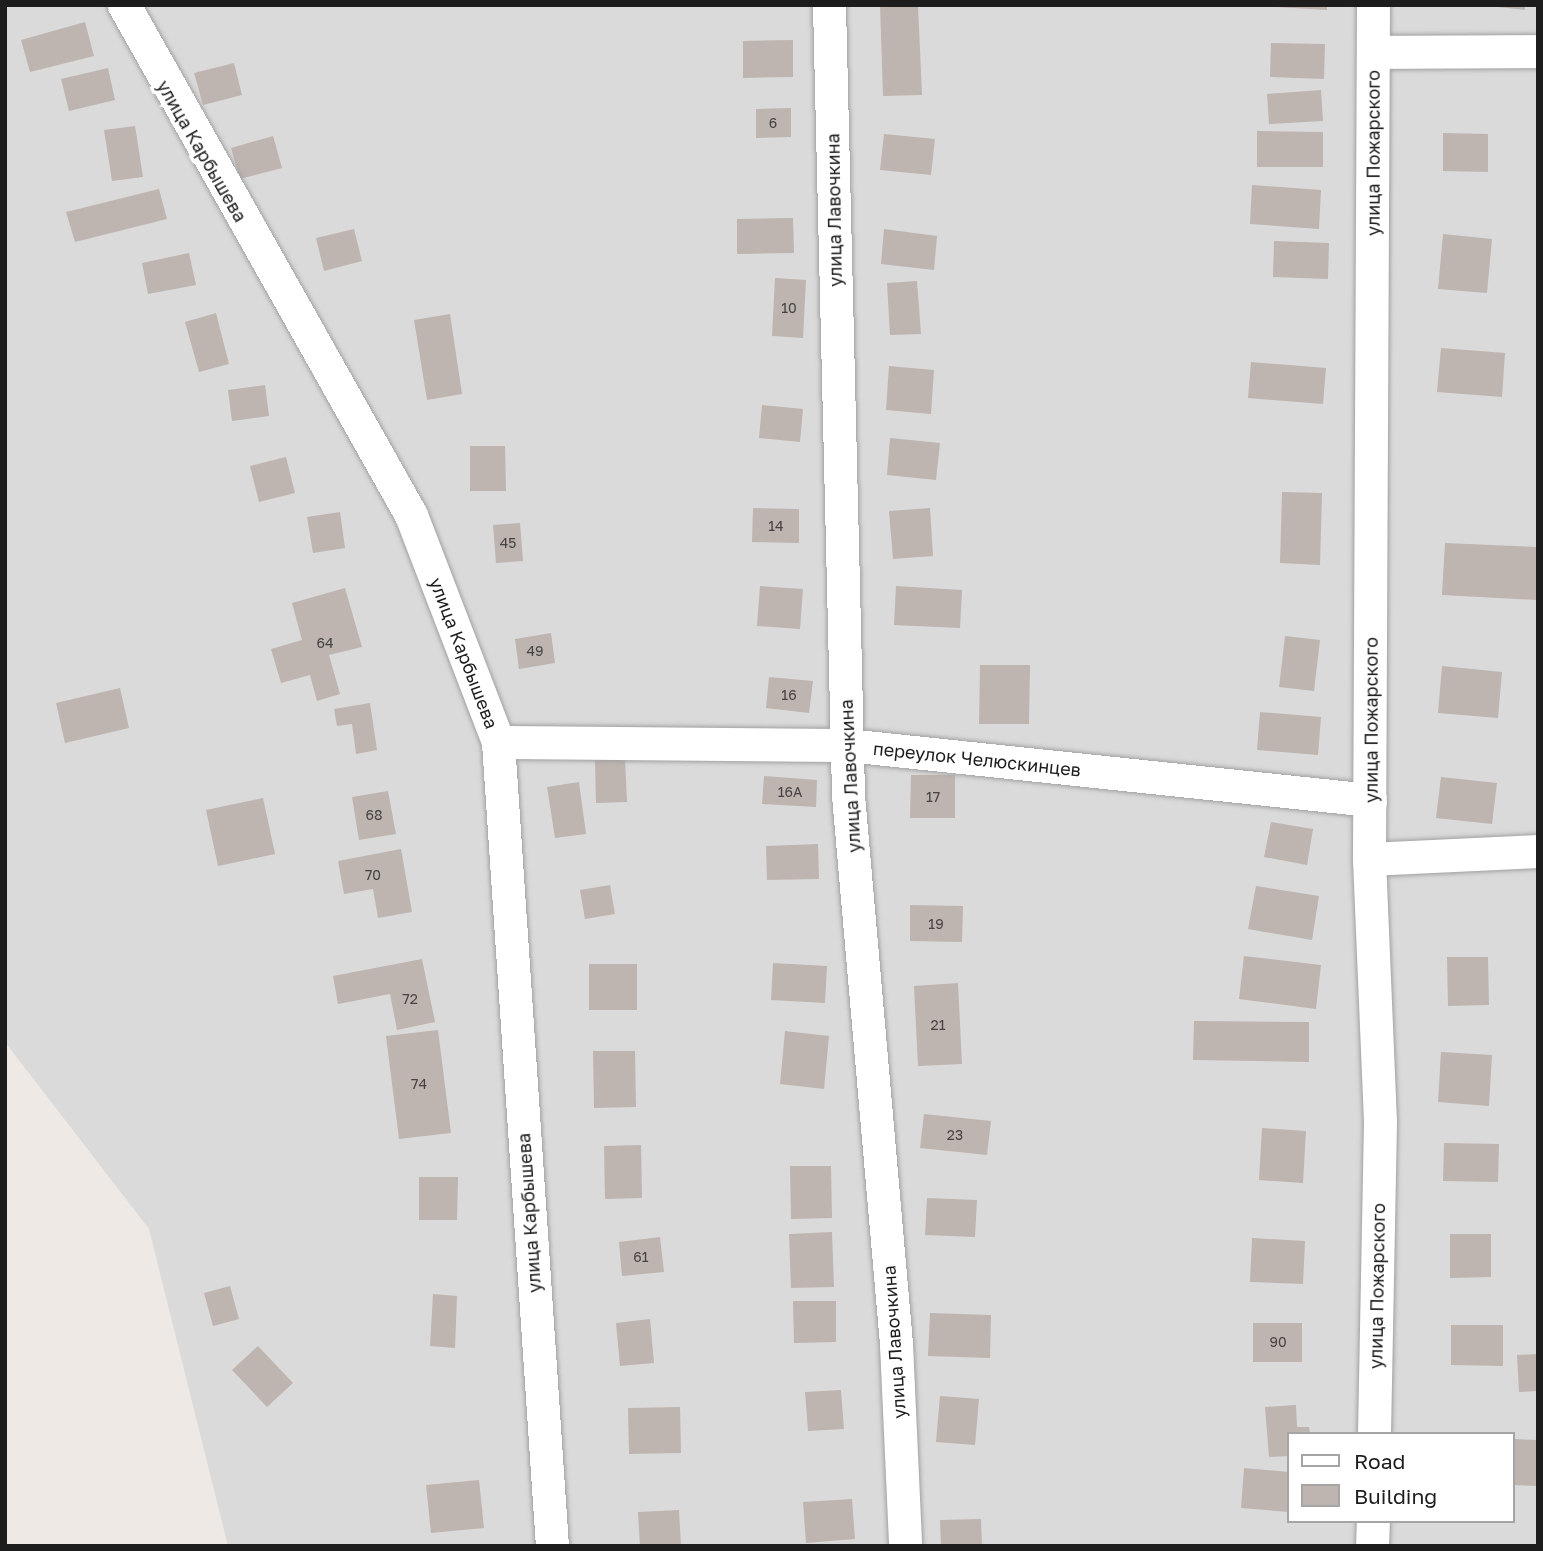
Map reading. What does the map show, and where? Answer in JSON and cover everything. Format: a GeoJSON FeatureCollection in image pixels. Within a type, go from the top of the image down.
{"type":"FeatureCollection","features":[{"type":"Feature","properties":{"kind":"street","name":"улица Карбышева"},"geometry":{"type":"LineString","coordinates":[[124,5],[411,515],[498,741],[552,1546]]}},
{"type":"Feature","properties":{"kind":"street","name":"улица Лавочкина"},"geometry":{"type":"LineString","coordinates":[[829,5],[847,745],[896,1344],[905,1546]]}},
{"type":"Feature","properties":{"kind":"street","name":"улица Пожарского"},"geometry":{"type":"LineString","coordinates":[[1373,5],[1369,859],[1380,1121],[1374,1432]]}},
{"type":"Feature","properties":{"kind":"street"},"geometry":{"type":"LineString","coordinates":[[1373,52],[1538,51]]}},
{"type":"Feature","properties":{"kind":"street","name":"переулок Челюскинцев"},"geometry":{"type":"LineString","coordinates":[[498,741],[847,745],[1370,800]]}},
{"type":"Feature","properties":{"kind":"street"},"geometry":{"type":"LineString","coordinates":[[1369,859],[1538,851]]}},
{"type":"Feature","properties":{"kind":"street"},"geometry":{"type":"LineString","coordinates":[[1372,1546],[1373,1523]]}},
{"type":"Feature","properties":{"kind":"shaded area"},"geometry":{"type":"Polygon","coordinates":[[[5,5],[1538,5],[1538,1546],[228,1546],[149,1229],[5,1042],[5,5]]]}},
{"type":"Feature","properties":{"kind":"building"},"geometry":{"type":"Polygon","coordinates":[[[880,5],[918,5],[922,95],[883,96],[880,5]]]}},
{"type":"Feature","properties":{"kind":"building"},"geometry":{"type":"Polygon","coordinates":[[[1327,5],[1327,10],[1276,7],[1327,5]]]}},
{"type":"Feature","properties":{"kind":"building"},"geometry":{"type":"Polygon","coordinates":[[[1480,5],[1525,5],[1525,10],[1480,5]]]}},
{"type":"Feature","properties":{"kind":"building"},"geometry":{"type":"Polygon","coordinates":[[[85,22],[94,56],[30,72],[21,40],[85,22]]]}},
{"type":"Feature","properties":{"kind":"building"},"geometry":{"type":"Polygon","coordinates":[[[793,40],[793,77],[743,78],[743,41],[793,40]]]}},
{"type":"Feature","properties":{"kind":"building"},"geometry":{"type":"Polygon","coordinates":[[[1271,43],[1325,44],[1324,79],[1270,77],[1271,43]]]}},
{"type":"Feature","properties":{"kind":"building"},"geometry":{"type":"Polygon","coordinates":[[[234,63],[242,95],[203,105],[194,73],[234,63]]]}},
{"type":"Feature","properties":{"kind":"building"},"geometry":{"type":"Polygon","coordinates":[[[108,68],[115,100],[69,111],[61,79],[108,68]]]}},
{"type":"Feature","properties":{"kind":"building"},"geometry":{"type":"Polygon","coordinates":[[[1321,90],[1323,121],[1269,124],[1267,94],[1321,90]]]}},
{"type":"Feature","properties":{"kind":"building"},"geometry":{"type":"Polygon","coordinates":[[[791,108],[791,137],[756,138],[756,109],[791,108]]]}},
{"type":"Feature","properties":{"kind":"building"},"geometry":{"type":"Polygon","coordinates":[[[135,126],[143,177],[112,181],[104,130],[135,126]]]}},
{"type":"Feature","properties":{"kind":"building"},"geometry":{"type":"Polygon","coordinates":[[[1257,131],[1323,132],[1323,167],[1257,167],[1257,131]]]}},
{"type":"Feature","properties":{"kind":"building"},"geometry":{"type":"Polygon","coordinates":[[[1443,133],[1488,134],[1488,172],[1443,171],[1443,133]]]}},
{"type":"Feature","properties":{"kind":"building"},"geometry":{"type":"Polygon","coordinates":[[[884,134],[935,139],[931,175],[880,170],[884,134]]]}},
{"type":"Feature","properties":{"kind":"building"},"geometry":{"type":"Polygon","coordinates":[[[273,136],[282,168],[240,179],[231,148],[273,136]]]}},
{"type":"Feature","properties":{"kind":"building"},"geometry":{"type":"Polygon","coordinates":[[[1252,185],[1321,190],[1319,229],[1250,224],[1252,185]]]}},
{"type":"Feature","properties":{"kind":"building"},"geometry":{"type":"Polygon","coordinates":[[[159,189],[167,219],[75,242],[66,212],[159,189]]]}},
{"type":"Feature","properties":{"kind":"building"},"geometry":{"type":"Polygon","coordinates":[[[793,218],[794,253],[737,254],[737,219],[793,218]]]}},
{"type":"Feature","properties":{"kind":"building"},"geometry":{"type":"Polygon","coordinates":[[[354,229],[362,261],[324,271],[316,238],[354,229]]]}},
{"type":"Feature","properties":{"kind":"building"},"geometry":{"type":"Polygon","coordinates":[[[884,229],[937,236],[934,270],[881,264],[884,229]]]}},
{"type":"Feature","properties":{"kind":"building"},"geometry":{"type":"Polygon","coordinates":[[[1443,234],[1492,239],[1487,293],[1438,289],[1443,234]]]}},
{"type":"Feature","properties":{"kind":"building"},"geometry":{"type":"Polygon","coordinates":[[[1274,241],[1329,243],[1328,279],[1273,277],[1274,241]]]}},
{"type":"Feature","properties":{"kind":"building"},"geometry":{"type":"Polygon","coordinates":[[[189,253],[196,285],[148,294],[142,263],[189,253]]]}},
{"type":"Feature","properties":{"kind":"building"},"geometry":{"type":"Polygon","coordinates":[[[775,278],[806,280],[803,338],[772,336],[775,278]]]}},
{"type":"Feature","properties":{"kind":"building"},"geometry":{"type":"Polygon","coordinates":[[[917,281],[921,334],[890,335],[887,283],[917,281]]]}},
{"type":"Feature","properties":{"kind":"building"},"geometry":{"type":"Polygon","coordinates":[[[216,313],[229,364],[199,372],[185,322],[216,313]]]}},
{"type":"Feature","properties":{"kind":"building"},"geometry":{"type":"Polygon","coordinates":[[[450,314],[462,394],[427,400],[414,320],[450,314]]]}},
{"type":"Feature","properties":{"kind":"building"},"geometry":{"type":"Polygon","coordinates":[[[1441,348],[1505,353],[1502,397],[1437,392],[1441,348]]]}},
{"type":"Feature","properties":{"kind":"building"},"geometry":{"type":"Polygon","coordinates":[[[1251,362],[1326,368],[1323,404],[1248,398],[1251,362]]]}},
{"type":"Feature","properties":{"kind":"building"},"geometry":{"type":"Polygon","coordinates":[[[889,366],[934,370],[931,414],[886,410],[889,366]]]}},
{"type":"Feature","properties":{"kind":"building"},"geometry":{"type":"Polygon","coordinates":[[[265,385],[269,416],[232,421],[228,390],[265,385]]]}},
{"type":"Feature","properties":{"kind":"building"},"geometry":{"type":"Polygon","coordinates":[[[762,405],[803,409],[800,442],[759,438],[762,405]]]}},
{"type":"Feature","properties":{"kind":"building"},"geometry":{"type":"Polygon","coordinates":[[[890,438],[940,443],[936,480],[887,475],[890,438]]]}},
{"type":"Feature","properties":{"kind":"building"},"geometry":{"type":"Polygon","coordinates":[[[470,446],[505,446],[506,491],[470,491],[470,446]]]}},
{"type":"Feature","properties":{"kind":"building"},"geometry":{"type":"Polygon","coordinates":[[[286,457],[295,493],[259,502],[250,466],[286,457]]]}},
{"type":"Feature","properties":{"kind":"building"},"geometry":{"type":"Polygon","coordinates":[[[1282,492],[1322,493],[1320,565],[1280,563],[1282,492]]]}},
{"type":"Feature","properties":{"kind":"building"},"geometry":{"type":"Polygon","coordinates":[[[753,508],[799,509],[799,543],[752,542],[753,508]]]}},
{"type":"Feature","properties":{"kind":"building"},"geometry":{"type":"Polygon","coordinates":[[[930,508],[933,556],[893,559],[889,511],[930,508]]]}},
{"type":"Feature","properties":{"kind":"building"},"geometry":{"type":"Polygon","coordinates":[[[340,512],[345,548],[313,553],[307,517],[340,512]]]}},
{"type":"Feature","properties":{"kind":"building"},"geometry":{"type":"Polygon","coordinates":[[[520,523],[523,561],[496,563],[493,525],[520,523]]]}},
{"type":"Feature","properties":{"kind":"building"},"geometry":{"type":"Polygon","coordinates":[[[1445,543],[1538,547],[1538,600],[1442,595],[1445,543]]]}},
{"type":"Feature","properties":{"kind":"building"},"geometry":{"type":"Polygon","coordinates":[[[760,586],[803,589],[800,629],[757,626],[760,586]]]}},
{"type":"Feature","properties":{"kind":"building"},"geometry":{"type":"Polygon","coordinates":[[[896,586],[962,590],[960,628],[894,625],[896,586]]]}},
{"type":"Feature","properties":{"kind":"building"},"geometry":{"type":"Polygon","coordinates":[[[345,588],[362,647],[329,655],[340,694],[317,701],[310,675],[281,683],[271,649],[302,640],[292,603],[345,588]]]}},
{"type":"Feature","properties":{"kind":"building"},"geometry":{"type":"Polygon","coordinates":[[[551,633],[555,663],[519,669],[515,639],[551,633]]]}},
{"type":"Feature","properties":{"kind":"building"},"geometry":{"type":"Polygon","coordinates":[[[1285,636],[1320,640],[1314,691],[1279,687],[1285,636]]]}},
{"type":"Feature","properties":{"kind":"building"},"geometry":{"type":"Polygon","coordinates":[[[980,665],[1030,665],[1029,724],[979,724],[980,665]]]}},
{"type":"Feature","properties":{"kind":"building"},"geometry":{"type":"Polygon","coordinates":[[[1442,666],[1502,672],[1498,718],[1438,713],[1442,666]]]}},
{"type":"Feature","properties":{"kind":"building"},"geometry":{"type":"Polygon","coordinates":[[[769,677],[813,681],[809,713],[766,708],[769,677]]]}},
{"type":"Feature","properties":{"kind":"building"},"geometry":{"type":"Polygon","coordinates":[[[120,688],[129,728],[65,743],[56,703],[120,688]]]}},
{"type":"Feature","properties":{"kind":"building"},"geometry":{"type":"Polygon","coordinates":[[[370,703],[377,750],[356,754],[352,724],[337,726],[334,709],[370,703]]]}},
{"type":"Feature","properties":{"kind":"building"},"geometry":{"type":"Polygon","coordinates":[[[1260,712],[1321,717],[1318,755],[1257,750],[1260,712]]]}},
{"type":"Feature","properties":{"kind":"building"},"geometry":{"type":"Polygon","coordinates":[[[595,759],[625,759],[627,802],[596,803],[595,759]]]}},
{"type":"Feature","properties":{"kind":"building"},"geometry":{"type":"Polygon","coordinates":[[[911,775],[955,775],[955,818],[910,818],[911,775]]]}},
{"type":"Feature","properties":{"kind":"building"},"geometry":{"type":"Polygon","coordinates":[[[764,776],[817,780],[816,807],[762,804],[764,776]]]}},
{"type":"Feature","properties":{"kind":"building"},"geometry":{"type":"Polygon","coordinates":[[[1441,777],[1497,783],[1492,824],[1436,818],[1441,777]]]}},
{"type":"Feature","properties":{"kind":"building"},"geometry":{"type":"Polygon","coordinates":[[[579,782],[586,834],[555,838],[547,787],[579,782]]]}},
{"type":"Feature","properties":{"kind":"building"},"geometry":{"type":"Polygon","coordinates":[[[388,791],[396,834],[359,840],[352,797],[388,791]]]}},
{"type":"Feature","properties":{"kind":"building"},"geometry":{"type":"Polygon","coordinates":[[[263,798],[275,854],[218,866],[206,810],[263,798]]]}},
{"type":"Feature","properties":{"kind":"building"},"geometry":{"type":"Polygon","coordinates":[[[1271,822],[1313,829],[1307,865],[1264,857],[1271,822]]]}},
{"type":"Feature","properties":{"kind":"building"},"geometry":{"type":"Polygon","coordinates":[[[818,844],[819,879],[767,880],[766,846],[818,844]]]}},
{"type":"Feature","properties":{"kind":"building"},"geometry":{"type":"Polygon","coordinates":[[[401,849],[412,912],[378,918],[373,889],[344,894],[338,861],[401,849]]]}},
{"type":"Feature","properties":{"kind":"building"},"geometry":{"type":"Polygon","coordinates":[[[610,885],[615,914],[585,919],[580,890],[610,885]]]}},
{"type":"Feature","properties":{"kind":"building"},"geometry":{"type":"Polygon","coordinates":[[[1256,886],[1319,896],[1312,940],[1248,929],[1256,886]]]}},
{"type":"Feature","properties":{"kind":"building"},"geometry":{"type":"Polygon","coordinates":[[[910,905],[963,906],[962,942],[910,941],[910,905]]]}},
{"type":"Feature","properties":{"kind":"building"},"geometry":{"type":"Polygon","coordinates":[[[1244,956],[1321,965],[1316,1009],[1239,999],[1244,956]]]}},
{"type":"Feature","properties":{"kind":"building"},"geometry":{"type":"Polygon","coordinates":[[[1447,957],[1488,957],[1489,1005],[1448,1006],[1447,957]]]}},
{"type":"Feature","properties":{"kind":"building"},"geometry":{"type":"Polygon","coordinates":[[[422,959],[435,1022],[397,1030],[390,994],[338,1004],[333,976],[422,959]]]}},
{"type":"Feature","properties":{"kind":"building"},"geometry":{"type":"Polygon","coordinates":[[[773,963],[827,966],[825,1003],[771,1000],[773,963]]]}},
{"type":"Feature","properties":{"kind":"building"},"geometry":{"type":"Polygon","coordinates":[[[589,964],[637,964],[637,1010],[589,1010],[589,964]]]}},
{"type":"Feature","properties":{"kind":"building"},"geometry":{"type":"Polygon","coordinates":[[[958,983],[962,1064],[918,1066],[914,986],[958,983]]]}},
{"type":"Feature","properties":{"kind":"building"},"geometry":{"type":"Polygon","coordinates":[[[1194,1021],[1309,1022],[1309,1062],[1193,1060],[1194,1021]]]}},
{"type":"Feature","properties":{"kind":"building"},"geometry":{"type":"Polygon","coordinates":[[[438,1030],[451,1133],[399,1139],[386,1036],[438,1030]]]}},
{"type":"Feature","properties":{"kind":"building"},"geometry":{"type":"Polygon","coordinates":[[[785,1031],[829,1036],[824,1089],[780,1084],[785,1031]]]}},
{"type":"Feature","properties":{"kind":"building"},"geometry":{"type":"Polygon","coordinates":[[[593,1051],[635,1051],[636,1107],[594,1108],[593,1051]]]}},
{"type":"Feature","properties":{"kind":"building"},"geometry":{"type":"Polygon","coordinates":[[[1441,1052],[1492,1055],[1489,1106],[1438,1102],[1441,1052]]]}},
{"type":"Feature","properties":{"kind":"building"},"geometry":{"type":"Polygon","coordinates":[[[924,1114],[991,1121],[987,1155],[920,1148],[924,1114]]]}},
{"type":"Feature","properties":{"kind":"building"},"geometry":{"type":"Polygon","coordinates":[[[1262,1128],[1306,1131],[1303,1183],[1259,1180],[1262,1128]]]}},
{"type":"Feature","properties":{"kind":"building"},"geometry":{"type":"Polygon","coordinates":[[[1444,1143],[1499,1144],[1498,1182],[1443,1181],[1444,1143]]]}},
{"type":"Feature","properties":{"kind":"building"},"geometry":{"type":"Polygon","coordinates":[[[641,1145],[642,1198],[605,1199],[604,1146],[641,1145]]]}},
{"type":"Feature","properties":{"kind":"building"},"geometry":{"type":"Polygon","coordinates":[[[790,1166],[831,1166],[832,1218],[791,1219],[790,1166]]]}},
{"type":"Feature","properties":{"kind":"building"},"geometry":{"type":"Polygon","coordinates":[[[419,1177],[458,1177],[457,1220],[419,1220],[419,1177]]]}},
{"type":"Feature","properties":{"kind":"building"},"geometry":{"type":"Polygon","coordinates":[[[927,1198],[977,1200],[975,1237],[925,1235],[927,1198]]]}},
{"type":"Feature","properties":{"kind":"building"},"geometry":{"type":"Polygon","coordinates":[[[832,1232],[834,1287],[791,1288],[789,1234],[832,1232]]]}},
{"type":"Feature","properties":{"kind":"building"},"geometry":{"type":"Polygon","coordinates":[[[1450,1234],[1491,1234],[1491,1277],[1450,1278],[1450,1234]]]}},
{"type":"Feature","properties":{"kind":"building"},"geometry":{"type":"Polygon","coordinates":[[[660,1237],[664,1272],[622,1276],[619,1242],[660,1237]]]}},
{"type":"Feature","properties":{"kind":"building"},"geometry":{"type":"Polygon","coordinates":[[[1252,1238],[1305,1241],[1303,1284],[1250,1282],[1252,1238]]]}},
{"type":"Feature","properties":{"kind":"building"},"geometry":{"type":"Polygon","coordinates":[[[230,1286],[239,1319],[213,1326],[204,1293],[230,1286]]]}},
{"type":"Feature","properties":{"kind":"building"},"geometry":{"type":"Polygon","coordinates":[[[433,1294],[457,1296],[455,1348],[430,1346],[433,1294]]]}},
{"type":"Feature","properties":{"kind":"building"},"geometry":{"type":"Polygon","coordinates":[[[793,1301],[836,1301],[836,1342],[794,1343],[793,1301]]]}},
{"type":"Feature","properties":{"kind":"building"},"geometry":{"type":"Polygon","coordinates":[[[930,1313],[991,1315],[990,1358],[928,1356],[930,1313]]]}},
{"type":"Feature","properties":{"kind":"building"},"geometry":{"type":"Polygon","coordinates":[[[650,1319],[654,1363],[620,1366],[616,1323],[650,1319]]]}},
{"type":"Feature","properties":{"kind":"building"},"geometry":{"type":"Polygon","coordinates":[[[1253,1323],[1302,1323],[1302,1362],[1253,1362],[1253,1323]]]}},
{"type":"Feature","properties":{"kind":"building"},"geometry":{"type":"Polygon","coordinates":[[[1451,1325],[1503,1325],[1503,1366],[1451,1365],[1451,1325]]]}},
{"type":"Feature","properties":{"kind":"building"},"geometry":{"type":"Polygon","coordinates":[[[258,1346],[293,1383],[267,1407],[232,1370],[258,1346]]]}},
{"type":"Feature","properties":{"kind":"building"},"geometry":{"type":"Polygon","coordinates":[[[1538,1354],[1538,1391],[1519,1392],[1517,1355],[1538,1354]]]}},
{"type":"Feature","properties":{"kind":"building"},"geometry":{"type":"Polygon","coordinates":[[[841,1390],[844,1429],[808,1431],[805,1392],[841,1390]]]}},
{"type":"Feature","properties":{"kind":"building"},"geometry":{"type":"Polygon","coordinates":[[[940,1396],[979,1399],[975,1445],[936,1442],[940,1396]]]}},
{"type":"Feature","properties":{"kind":"building"},"geometry":{"type":"Polygon","coordinates":[[[1296,1405],[1297,1427],[1309,1427],[1310,1432],[1288,1432],[1288,1456],[1269,1457],[1265,1407],[1296,1405]]]}},
{"type":"Feature","properties":{"kind":"building"},"geometry":{"type":"Polygon","coordinates":[[[680,1407],[681,1453],[629,1454],[628,1408],[680,1407]]]}},
{"type":"Feature","properties":{"kind":"building"},"geometry":{"type":"Polygon","coordinates":[[[1515,1439],[1538,1440],[1538,1486],[1515,1485],[1515,1439]]]}},
{"type":"Feature","properties":{"kind":"building"},"geometry":{"type":"Polygon","coordinates":[[[1244,1468],[1288,1472],[1288,1512],[1241,1508],[1244,1468]]]}},
{"type":"Feature","properties":{"kind":"building"},"geometry":{"type":"Polygon","coordinates":[[[479,1480],[484,1528],[431,1533],[426,1485],[479,1480]]]}},
{"type":"Feature","properties":{"kind":"building"},"geometry":{"type":"Polygon","coordinates":[[[852,1499],[855,1539],[806,1543],[803,1502],[852,1499]]]}},
{"type":"Feature","properties":{"kind":"building"},"geometry":{"type":"Polygon","coordinates":[[[679,1510],[681,1546],[640,1546],[638,1512],[679,1510]]]}},
{"type":"Feature","properties":{"kind":"building"},"geometry":{"type":"Polygon","coordinates":[[[981,1519],[982,1546],[941,1546],[940,1520],[981,1519]]]}}]}
